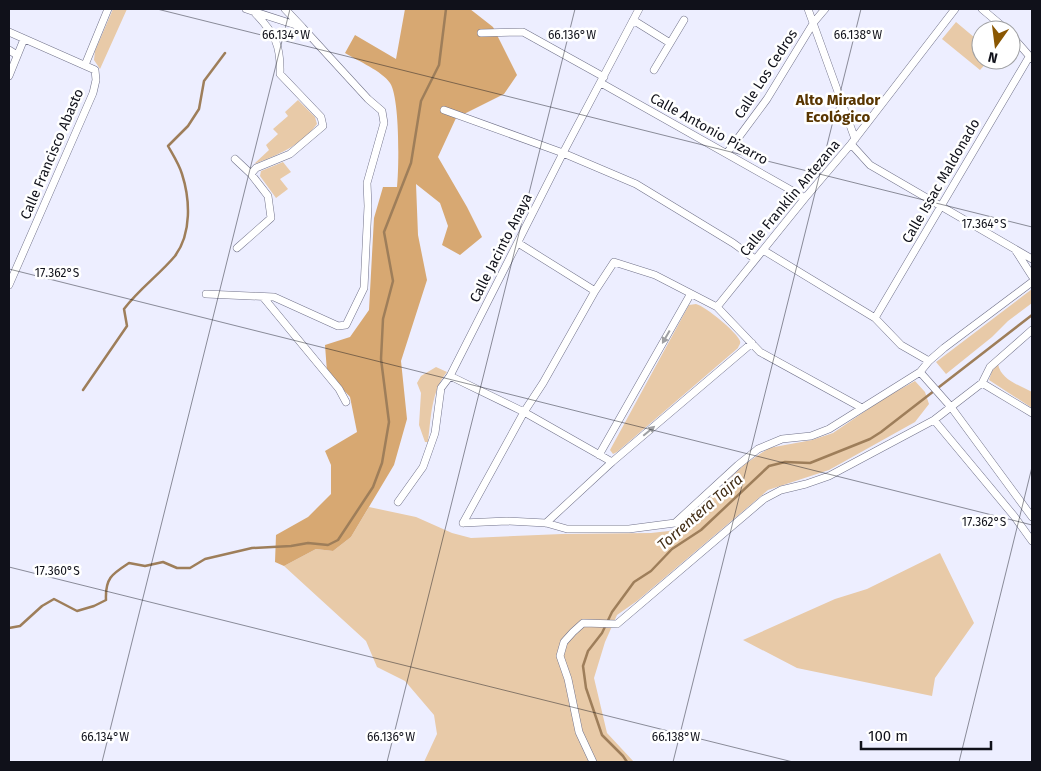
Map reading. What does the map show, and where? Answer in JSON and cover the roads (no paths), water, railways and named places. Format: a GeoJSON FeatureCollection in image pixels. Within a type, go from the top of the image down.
{"type":"FeatureCollection","features":[{"type":"Feature","properties":{"kind":"street"},"geometry":{"type":"LineString","coordinates":[[9,32],[85,65],[108,9]]}},
{"type":"Feature","properties":{"kind":"street"},"geometry":{"type":"LineString","coordinates":[[246,9],[302,28]]}},
{"type":"Feature","properties":{"kind":"street"},"geometry":{"type":"LineString","coordinates":[[206,294],[274,297],[338,326],[346,324],[364,288],[368,206],[367,183],[384,123],[382,111],[368,99],[285,9]]}},
{"type":"Feature","properties":{"kind":"street","name":"Calle Jacinto Anaya"},"geometry":{"type":"LineString","coordinates":[[398,502],[423,467],[435,433],[441,388],[450,376],[563,153],[640,9]]}},
{"type":"Feature","properties":{"kind":"street"},"geometry":{"type":"LineString","coordinates":[[808,9],[814,22],[853,142],[870,164],[941,207],[1015,248],[1032,260]]}},
{"type":"Feature","properties":{"kind":"street","name":"Calle Los Cedros"},"geometry":{"type":"LineString","coordinates":[[727,153],[767,99],[814,22],[825,9]]}},
{"type":"Feature","properties":{"kind":"street","name":"Calle Franklin Antezana"},"geometry":{"type":"LineString","coordinates":[[717,307],[853,142],[954,9]]}},
{"type":"Feature","properties":{"kind":"street"},"geometry":{"type":"LineString","coordinates":[[982,9],[995,20]]}},
{"type":"Feature","properties":{"kind":"street"},"geometry":{"type":"LineString","coordinates":[[251,174],[256,168],[290,154],[323,126],[320,117],[280,74],[281,56],[271,30],[255,13]]}},
{"type":"Feature","properties":{"kind":"street"},"geometry":{"type":"LineString","coordinates":[[633,20],[670,43]]}},
{"type":"Feature","properties":{"kind":"street"},"geometry":{"type":"LineString","coordinates":[[654,70],[684,20]]}},
{"type":"Feature","properties":{"kind":"street","name":"Calle Antonio Pizarro"},"geometry":{"type":"LineString","coordinates":[[482,33],[523,32],[805,198]]}},
{"type":"Feature","properties":{"kind":"street"},"geometry":{"type":"LineString","coordinates":[[9,76],[24,39]]}},
{"type":"Feature","properties":{"kind":"street"},"geometry":{"type":"LineString","coordinates":[[1021,46],[1031,58]]}},
{"type":"Feature","properties":{"kind":"street"},"geometry":{"type":"LineString","coordinates":[[9,50],[17,55]]}},
{"type":"Feature","properties":{"kind":"street","name":"Calle Issac Maldonado"},"geometry":{"type":"LineString","coordinates":[[875,318],[1031,58]]}},
{"type":"Feature","properties":{"kind":"street","name":"Calle Francisco Abasto"},"geometry":{"type":"LineString","coordinates":[[9,285],[93,93],[96,80],[95,70],[85,65]]}},
{"type":"Feature","properties":{"kind":"street"},"geometry":{"type":"LineString","coordinates":[[444,110],[563,153],[636,184],[733,243],[755,259]]}},
{"type":"Feature","properties":{"kind":"street"},"geometry":{"type":"LineString","coordinates":[[235,159],[251,174],[268,196],[271,218],[237,248]]}},
{"type":"Feature","properties":{"kind":"street"},"geometry":{"type":"LineString","coordinates":[[518,243],[595,291]]}},
{"type":"Feature","properties":{"kind":"street"},"geometry":{"type":"LineString","coordinates":[[1015,248],[1032,276]]}},
{"type":"Feature","properties":{"kind":"street"},"geometry":{"type":"LineString","coordinates":[[764,250],[875,318],[901,345],[929,362]]}},
{"type":"Feature","properties":{"kind":"street"},"geometry":{"type":"LineString","coordinates":[[862,408],[760,352],[717,307],[655,275],[614,262],[524,412],[463,523],[507,521],[546,523],[567,529],[629,529],[675,523],[758,449],[782,439],[811,436],[829,429],[920,372],[929,362],[1032,282]]}},
{"type":"Feature","properties":{"kind":"street"},"geometry":{"type":"LineString","coordinates":[[599,455],[690,294]]}},
{"type":"Feature","properties":{"kind":"street"},"geometry":{"type":"LineString","coordinates":[[263,297],[339,389],[346,402]]}},
{"type":"Feature","properties":{"kind":"street"},"geometry":{"type":"LineString","coordinates":[[593,762],[579,732],[568,679],[560,656],[564,642],[573,632],[583,623],[617,624],[764,499],[781,490],[829,476],[934,420],[982,383],[990,367],[1032,330]]}},
{"type":"Feature","properties":{"kind":"street"},"geometry":{"type":"LineString","coordinates":[[546,523],[612,462],[752,343]]}},
{"type":"Feature","properties":{"kind":"street"},"geometry":{"type":"LineString","coordinates":[[920,372],[939,394],[953,405],[1032,517]]}},
{"type":"Feature","properties":{"kind":"street"},"geometry":{"type":"LineString","coordinates":[[450,376],[524,412],[612,462]]}},
{"type":"Feature","properties":{"kind":"street"},"geometry":{"type":"LineString","coordinates":[[982,383],[1032,413]]}},
{"type":"Feature","properties":{"kind":"street"},"geometry":{"type":"LineString","coordinates":[[934,420],[1014,516],[1032,541]]}},
{"type":"Feature","properties":{"kind":"waterway"},"geometry":{"type":"LineString","coordinates":[[9,628],[20,626],[42,606],[54,599],[77,611],[106,600],[107,586],[111,577],[129,563],[145,566],[163,562],[177,568],[190,568],[205,559],[252,548],[308,543],[328,545],[338,540],[373,487],[382,463],[389,422],[381,359],[383,319],[393,281],[384,232],[411,163],[421,101],[439,65],[446,9]]}},
{"type":"Feature","properties":{"kind":"waterway"},"geometry":{"type":"LineString","coordinates":[[83,390],[127,326],[124,309],[169,263],[181,247],[187,227],[187,194],[181,170],[168,146],[188,126],[199,109],[204,81],[225,53]]}},
{"type":"Feature","properties":{"kind":"waterway","name":"Torrentera Tajra"},"geometry":{"type":"LineString","coordinates":[[627,762],[602,735],[586,688],[583,666],[588,651],[602,633],[612,612],[634,582],[651,571],[672,549],[701,530],[769,466],[785,462],[810,463],[870,439],[1032,315]]}},
{"type":"Feature","properties":{"kind":"district","name":"Alto Mirador Ecológico"},"geometry":{"type":"Point","coordinates":[838,108]}}]}
